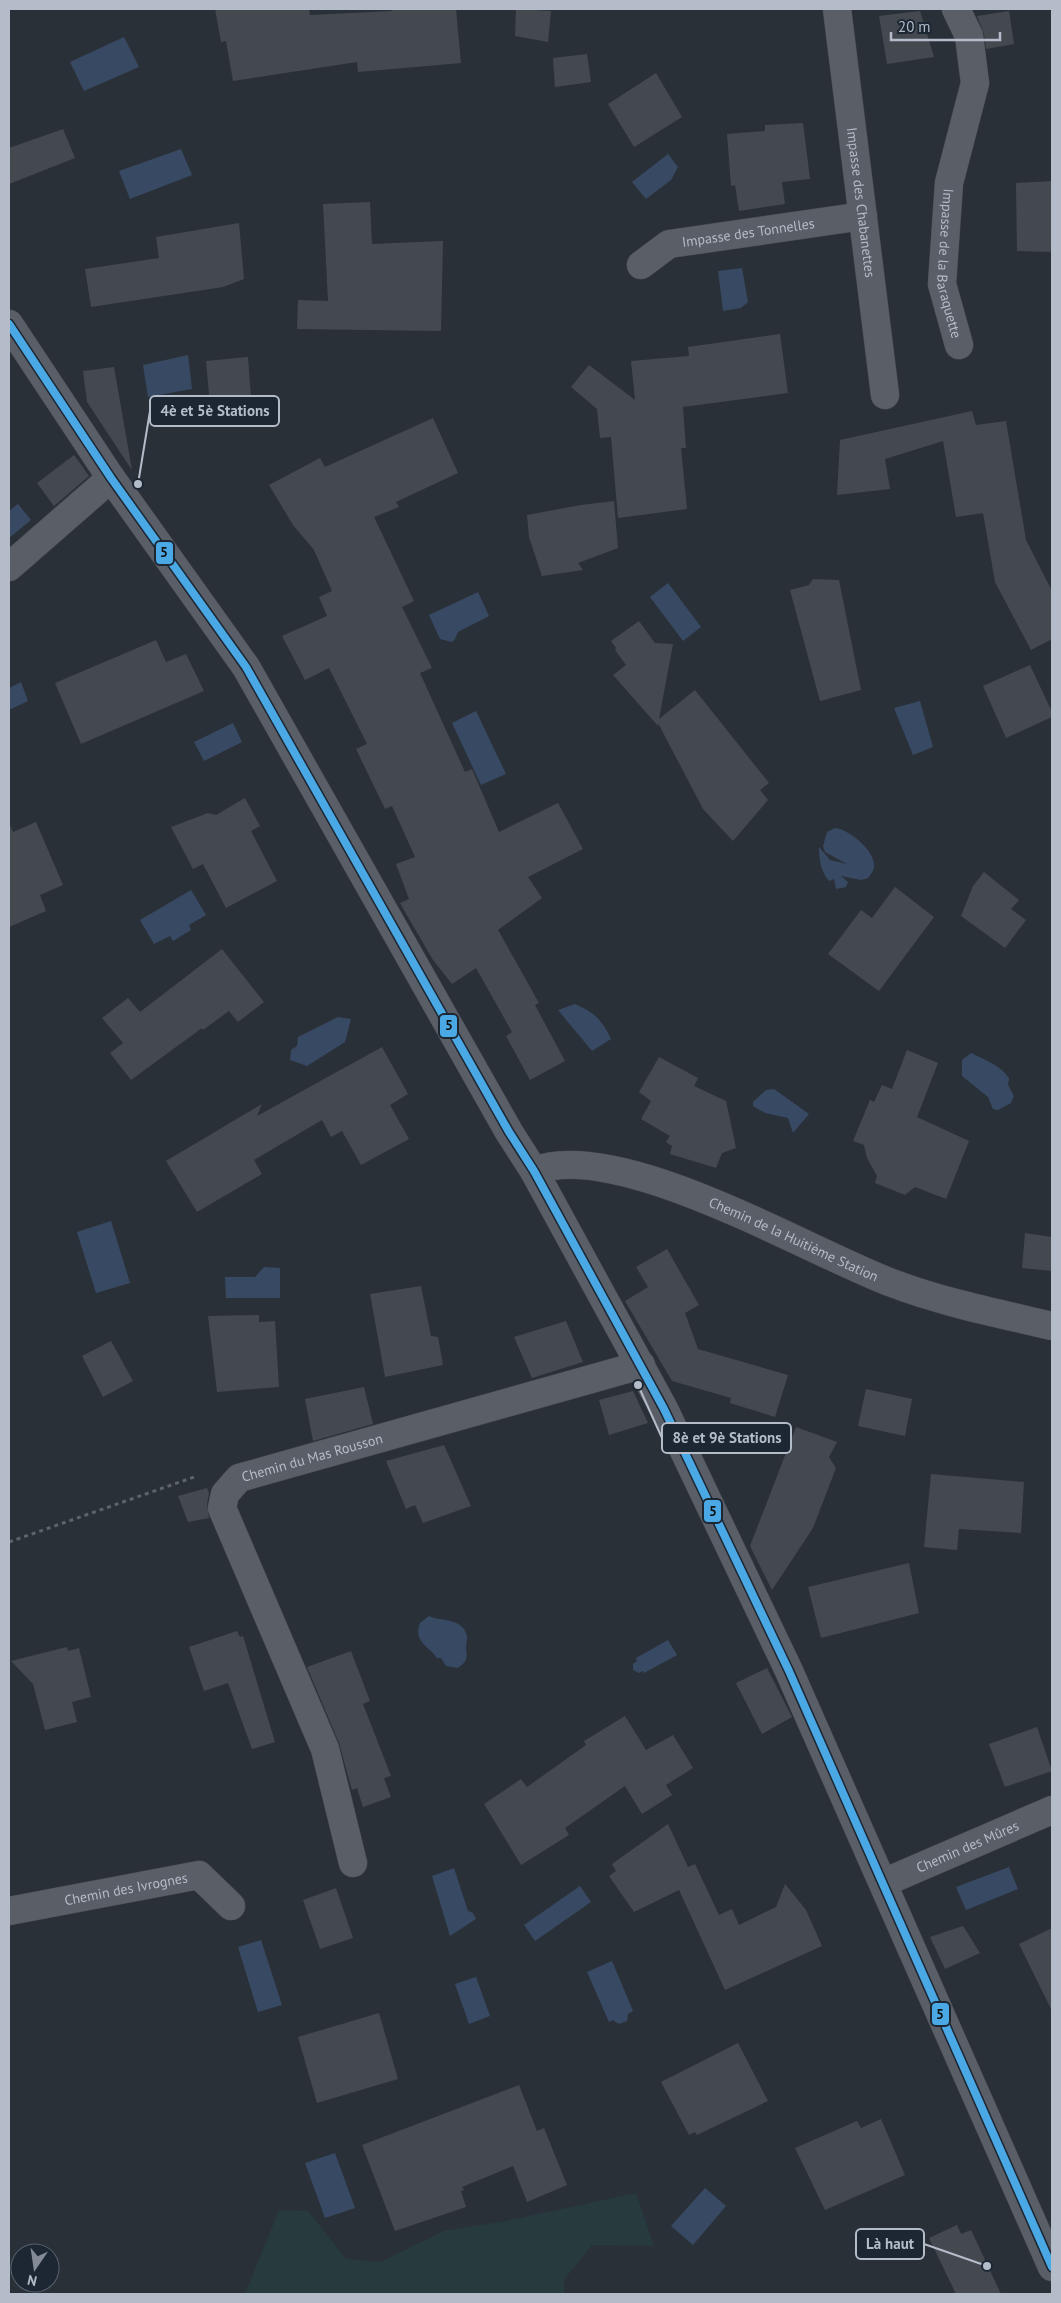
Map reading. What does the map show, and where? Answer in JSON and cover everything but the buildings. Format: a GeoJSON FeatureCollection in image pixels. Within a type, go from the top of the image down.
{"type":"FeatureCollection","features":[{"type":"Feature","properties":{"kind":"street","name":"Impasse des Chabanettes"},"geometry":{"type":"LineString","coordinates":[[836,9],[864,216],[885,395]]}},
{"type":"Feature","properties":{"kind":"street","name":"Impasse de la Baraquette"},"geometry":{"type":"LineString","coordinates":[[956,9],[969,36],[975,83],[949,183],[943,266],[942,284],[959,345]]}},
{"type":"Feature","properties":{"kind":"street","name":"Impasse des Tonnelles"},"geometry":{"type":"LineString","coordinates":[[641,265],[669,244],[864,216]]}},
{"type":"Feature","properties":{"kind":"street"},"geometry":{"type":"LineString","coordinates":[[9,324],[110,478],[246,667],[509,1132],[534,1170],[641,1365],[789,1671],[1052,2266]]}},
{"type":"Feature","properties":{"kind":"street"},"geometry":{"type":"LineString","coordinates":[[9,567],[110,478]]}},
{"type":"Feature","properties":{"kind":"street","name":"Chemin de la Huitième Station"},"geometry":{"type":"LineString","coordinates":[[534,1170],[550,1164],[574,1163],[617,1171],[659,1183],[755,1220],[892,1284],[994,1313],[1052,1326]]}},
{"type":"Feature","properties":{"kind":"street","name":"Chemin du Mas Rousson"},"geometry":{"type":"LineString","coordinates":[[353,1863],[325,1748],[222,1508],[225,1494],[239,1478],[641,1365]]}},
{"type":"Feature","properties":{"kind":"street","name":"Chemin des Mûres"},"geometry":{"type":"LineString","coordinates":[[882,1883],[1052,1810]]}},
{"type":"Feature","properties":{"kind":"street","name":"Chemin des Ivrognes"},"geometry":{"type":"LineString","coordinates":[[9,1911],[199,1875],[231,1906]]}},
{"type":"Feature","properties":{"kind":"path"},"geometry":{"type":"LineString","coordinates":[[9,1542],[206,1474]]}},
{"type":"Feature","properties":{"kind":"green space"},"geometry":{"type":"Polygon","coordinates":[[[636,2193],[654,2246],[592,2245],[564,2280],[564,2294],[245,2294],[279,2210],[308,2211],[346,2259],[380,2262],[444,2231],[506,2221],[636,2193]]]}},
{"type":"Feature","properties":{"kind":"water"},"geometry":{"type":"Polygon","coordinates":[[[124,37],[139,67],[84,91],[70,62],[124,37]]]}},
{"type":"Feature","properties":{"kind":"water"},"geometry":{"type":"Polygon","coordinates":[[[181,149],[192,175],[130,199],[119,171],[181,149]]]}},
{"type":"Feature","properties":{"kind":"water"},"geometry":{"type":"Polygon","coordinates":[[[668,154],[678,167],[671,180],[646,199],[632,182],[668,154]]]}},
{"type":"Feature","properties":{"kind":"water"},"geometry":{"type":"Polygon","coordinates":[[[742,268],[748,302],[741,308],[723,311],[718,271],[742,268]]]}},
{"type":"Feature","properties":{"kind":"water"},"geometry":{"type":"Polygon","coordinates":[[[188,355],[192,389],[148,397],[143,365],[188,355]]]}},
{"type":"Feature","properties":{"kind":"water"},"geometry":{"type":"Polygon","coordinates":[[[18,504],[31,520],[9,538],[9,511],[18,504]]]}},
{"type":"Feature","properties":{"kind":"water"},"geometry":{"type":"Polygon","coordinates":[[[668,583],[701,627],[683,641],[650,597],[668,583]]]}},
{"type":"Feature","properties":{"kind":"water"},"geometry":{"type":"Polygon","coordinates":[[[478,592],[489,616],[458,632],[452,642],[440,639],[429,615],[478,592]]]}},
{"type":"Feature","properties":{"kind":"water"},"geometry":{"type":"Polygon","coordinates":[[[21,682],[28,701],[9,710],[9,688],[21,682]]]}},
{"type":"Feature","properties":{"kind":"water"},"geometry":{"type":"Polygon","coordinates":[[[920,701],[933,747],[913,755],[894,708],[920,701]]]}},
{"type":"Feature","properties":{"kind":"water"},"geometry":{"type":"Polygon","coordinates":[[[476,711],[506,774],[481,785],[452,723],[476,711]]]}},
{"type":"Feature","properties":{"kind":"water"},"geometry":{"type":"Polygon","coordinates":[[[233,723],[242,742],[204,761],[194,742],[233,723]]]}},
{"type":"Feature","properties":{"kind":"water"},"geometry":{"type":"Polygon","coordinates":[[[835,828],[847,832],[861,842],[874,862],[874,868],[868,878],[861,880],[841,876],[848,882],[846,887],[836,889],[834,879],[829,881],[822,870],[819,847],[830,860],[847,864],[825,852],[823,846],[827,832],[835,828]]]}},
{"type":"Feature","properties":{"kind":"water"},"geometry":{"type":"Polygon","coordinates":[[[191,890],[206,915],[189,925],[191,930],[173,941],[170,936],[154,944],[140,920],[191,890]]]}},
{"type":"Feature","properties":{"kind":"water"},"geometry":{"type":"Polygon","coordinates":[[[575,1004],[597,1017],[611,1039],[592,1051],[558,1010],[575,1004]]]}},
{"type":"Feature","properties":{"kind":"water"},"geometry":{"type":"Polygon","coordinates":[[[338,1017],[351,1019],[345,1042],[307,1066],[290,1060],[291,1050],[297,1046],[298,1037],[338,1017]]]}},
{"type":"Feature","properties":{"kind":"water"},"geometry":{"type":"Polygon","coordinates":[[[971,1053],[997,1066],[1009,1078],[1008,1085],[1014,1096],[1011,1103],[998,1110],[993,1109],[988,1097],[962,1076],[962,1060],[971,1053]]]}},
{"type":"Feature","properties":{"kind":"water"},"geometry":{"type":"Polygon","coordinates":[[[774,1089],[809,1114],[793,1133],[788,1118],[765,1113],[753,1106],[753,1102],[766,1090],[774,1089]]]}},
{"type":"Feature","properties":{"kind":"water"},"geometry":{"type":"Polygon","coordinates":[[[111,1221],[130,1283],[96,1293],[77,1232],[111,1221]]]}},
{"type":"Feature","properties":{"kind":"water"},"geometry":{"type":"Polygon","coordinates":[[[264,1267],[280,1268],[280,1298],[226,1298],[225,1277],[255,1277],[264,1267]]]}},
{"type":"Feature","properties":{"kind":"water"},"geometry":{"type":"Polygon","coordinates":[[[429,1616],[457,1623],[465,1631],[467,1655],[465,1662],[458,1668],[446,1666],[441,1658],[437,1658],[422,1643],[418,1635],[418,1629],[420,1623],[429,1616]]]}},
{"type":"Feature","properties":{"kind":"water"},"geometry":{"type":"Polygon","coordinates":[[[668,1640],[677,1655],[644,1673],[643,1671],[639,1673],[633,1670],[633,1664],[637,1661],[636,1658],[668,1640]]]}},
{"type":"Feature","properties":{"kind":"water"},"geometry":{"type":"Polygon","coordinates":[[[1009,1867],[1018,1889],[966,1910],[956,1887],[1009,1867]]]}},
{"type":"Feature","properties":{"kind":"water"},"geometry":{"type":"Polygon","coordinates":[[[454,1868],[468,1911],[473,1913],[476,1919],[450,1936],[432,1876],[454,1868]]]}},
{"type":"Feature","properties":{"kind":"water"},"geometry":{"type":"Polygon","coordinates":[[[580,1886],[591,1902],[535,1941],[524,1925],[580,1886]]]}},
{"type":"Feature","properties":{"kind":"water"},"geometry":{"type":"Polygon","coordinates":[[[261,1940],[282,2005],[258,2012],[238,1947],[261,1940]]]}},
{"type":"Feature","properties":{"kind":"water"},"geometry":{"type":"Polygon","coordinates":[[[612,1961],[633,2011],[628,2014],[627,2021],[619,2024],[613,2020],[609,2022],[587,1972],[612,1961]]]}},
{"type":"Feature","properties":{"kind":"water"},"geometry":{"type":"Polygon","coordinates":[[[476,1977],[490,2016],[469,2024],[455,1984],[476,1977]]]}},
{"type":"Feature","properties":{"kind":"water"},"geometry":{"type":"Polygon","coordinates":[[[335,2153],[355,2208],[325,2218],[305,2163],[335,2153]]]}},
{"type":"Feature","properties":{"kind":"water"},"geometry":{"type":"Polygon","coordinates":[[[705,2188],[726,2206],[693,2245],[671,2226],[705,2188]]]}},
{"type":"Feature","properties":{"kind":"transit line","name":"5"},"geometry":{"type":"LineString","coordinates":[[9,324],[111,478],[246,667],[509,1132],[534,1171],[664,1409],[789,1671],[1052,2267]]}},
{"type":"Feature","properties":{"kind":"place","name":"4è et 5è Stations"},"geometry":{"type":"Point","coordinates":[138,484]}},
{"type":"Feature","properties":{"kind":"place","name":"8è et 9è Stations"},"geometry":{"type":"Point","coordinates":[638,1385]}},
{"type":"Feature","properties":{"kind":"place","name":"Là haut"},"geometry":{"type":"Point","coordinates":[987,2266]}}]}
